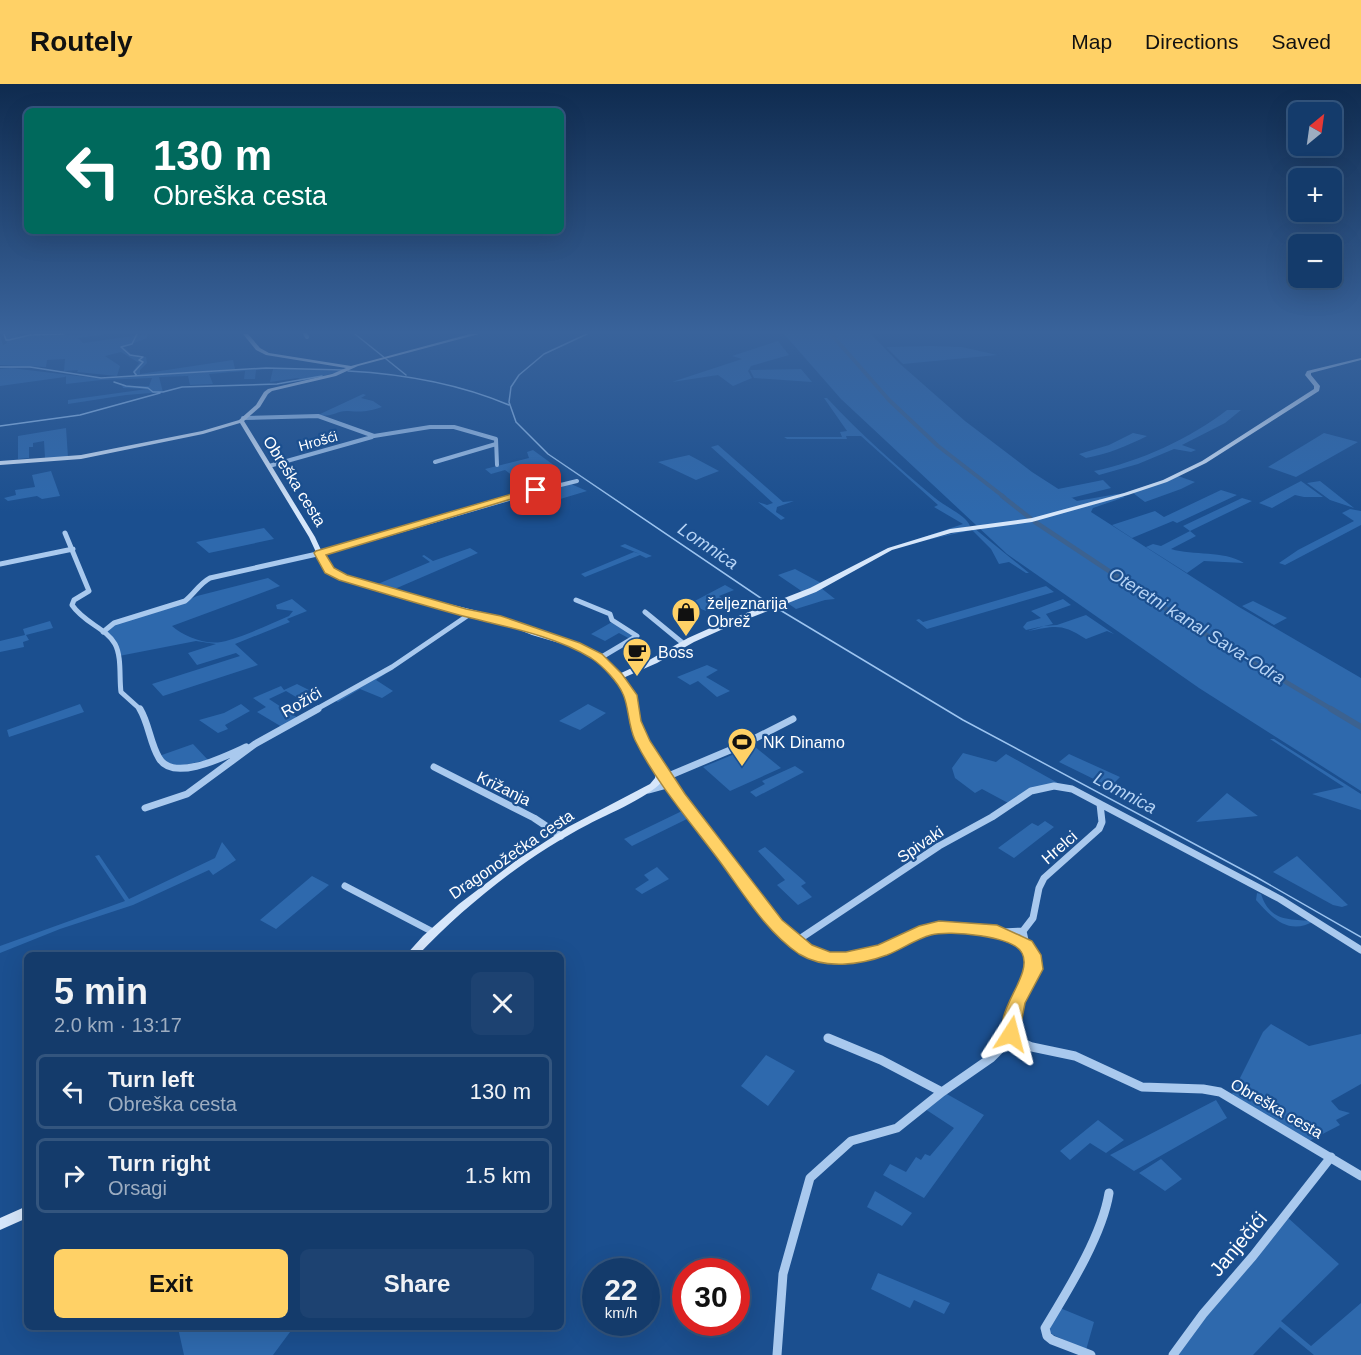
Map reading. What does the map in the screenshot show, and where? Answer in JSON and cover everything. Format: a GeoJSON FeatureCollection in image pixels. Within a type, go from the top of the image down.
{"type":"FeatureCollection","features":[{"type":"Feature","properties":{"kind":"street"},"geometry":{"type":"LineString","coordinates":[[242,419],[258,406],[266,393]]}},
{"type":"Feature","properties":{"kind":"street"},"geometry":{"type":"LineString","coordinates":[[618,677],[684,644],[813,590],[846,571],[899,546],[959,529],[1032,520],[1165,481],[1204,462],[1312,393]]}},
{"type":"Feature","properties":{"kind":"street"},"geometry":{"type":"LineString","coordinates":[[0,463],[69,458],[183,437],[242,419],[318,416],[374,436]]}},
{"type":"Feature","properties":{"kind":"street","name":"Obreška cesta"},"geometry":{"type":"LineString","coordinates":[[242,419],[326,567],[338,576],[470,614],[497,619],[576,645],[600,658],[618,677],[632,699],[635,721],[643,741],[668,781],[776,924],[795,942],[813,954],[838,959],[882,950],[932,928],[949,927],[997,932],[1026,945]]}},
{"type":"Feature","properties":{"kind":"street","name":"Hrošći"},"geometry":{"type":"LineString","coordinates":[[269,466],[374,436],[430,426],[446,426],[487,435],[496,439],[496,444]]}},
{"type":"Feature","properties":{"kind":"street"},"geometry":{"type":"LineString","coordinates":[[435,462],[496,444],[497,465]]}},
{"type":"Feature","properties":{"kind":"street"},"geometry":{"type":"LineString","coordinates":[[90,626],[114,623],[179,604],[190,598],[199,584],[207,579],[320,553],[485,504],[577,481]]}},
{"type":"Feature","properties":{"kind":"street"},"geometry":{"type":"LineString","coordinates":[[65,532],[89,591],[72,603],[76,612],[90,626],[103,632],[116,646],[121,692],[140,708],[158,758],[164,766],[178,769],[201,764],[255,744]]}},
{"type":"Feature","properties":{"kind":"street"},"geometry":{"type":"LineString","coordinates":[[0,564],[73,549]]}},
{"type":"Feature","properties":{"kind":"street"},"geometry":{"type":"LineString","coordinates":[[576,600],[610,614],[615,622],[637,636],[600,658]]}},
{"type":"Feature","properties":{"kind":"street"},"geometry":{"type":"LineString","coordinates":[[645,612],[684,644]]}},
{"type":"Feature","properties":{"kind":"street","name":"Rožići"},"geometry":{"type":"LineString","coordinates":[[145,808],[187,794],[255,744],[392,667],[470,614]]}},
{"type":"Feature","properties":{"kind":"street"},"geometry":{"type":"LineString","coordinates":[[103,632],[114,623]]}},
{"type":"Feature","properties":{"kind":"street"},"geometry":{"type":"LineString","coordinates":[[644,791],[793,719]]}},
{"type":"Feature","properties":{"kind":"street","name":"Križanja"},"geometry":{"type":"LineString","coordinates":[[434,767],[534,818],[561,836]]}},
{"type":"Feature","properties":{"kind":"street","name":"Dragonožečka cesta"},"geometry":{"type":"LineString","coordinates":[[415,952],[433,932],[469,901],[561,836],[644,791],[658,780],[660,767]]}},
{"type":"Feature","properties":{"kind":"street","name":"Spivaki"},"geometry":{"type":"LineString","coordinates":[[795,942],[939,846],[992,817],[1031,791],[1045,787],[1066,787],[1100,804]]}},
{"type":"Feature","properties":{"kind":"street"},"geometry":{"type":"LineString","coordinates":[[1100,804],[1271,894],[1361,950]]}},
{"type":"Feature","properties":{"kind":"street","name":"Hrelci"},"geometry":{"type":"LineString","coordinates":[[1023,931],[1033,918],[1039,888],[1044,878],[1099,829],[1102,815],[1100,804]]}},
{"type":"Feature","properties":{"kind":"street"},"geometry":{"type":"LineString","coordinates":[[345,886],[433,932]]}},
{"type":"Feature","properties":{"kind":"street"},"geometry":{"type":"LineString","coordinates":[[777,1355],[783,1274],[810,1178],[845,1145],[859,1138],[893,1130],[991,1058],[1013,1036],[1011,1029],[1014,1010],[1034,969],[1032,955],[1026,945],[1023,931],[997,932]]}},
{"type":"Feature","properties":{"kind":"street","name":"Obreška cesta"},"geometry":{"type":"LineString","coordinates":[[1013,1036],[1019,1042],[1032,1047],[1075,1056],[1142,1087],[1203,1089],[1220,1092],[1361,1176]]}},
{"type":"Feature","properties":{"kind":"street"},"geometry":{"type":"LineString","coordinates":[[828,1038],[881,1060],[942,1092]]}},
{"type":"Feature","properties":{"kind":"street","name":"Janječići"},"geometry":{"type":"LineString","coordinates":[[1173,1355],[1203,1314],[1253,1256],[1331,1157]]}},
{"type":"Feature","properties":{"kind":"street"},"geometry":{"type":"LineString","coordinates":[[1090,1355],[1052,1340],[1047,1336],[1045,1328],[1068,1290],[1106,1211],[1109,1193]]}},
{"type":"Feature","properties":{"kind":"street"},"geometry":{"type":"LineString","coordinates":[[0,1224],[24,1213]]}},
{"type":"Feature","properties":{"kind":"shaded area"},"geometry":{"type":"Polygon","coordinates":[[[116,393],[147,393],[68,404],[68,400],[116,393]]]}},
{"type":"Feature","properties":{"kind":"shaded area"},"geometry":{"type":"Polygon","coordinates":[[[836,393],[933,393],[965,421],[1032,472],[1077,501],[1117,494],[1125,497],[1093,508],[1091,512],[1239,607],[1361,678],[1361,791],[1199,688],[1007,554],[836,393]]]}},
{"type":"Feature","properties":{"kind":"shaded area"},"geometry":{"type":"Polygon","coordinates":[[[363,394],[366,395],[361,398],[373,401],[382,407],[365,411],[344,411],[327,416],[318,415],[363,394]]]}},
{"type":"Feature","properties":{"kind":"shaded area"},"geometry":{"type":"Polygon","coordinates":[[[824,398],[827,398],[893,462],[935,498],[965,519],[970,526],[915,540],[963,524],[934,507],[938,505],[861,436],[846,436],[847,439],[787,439],[784,437],[842,437],[840,432],[847,431],[824,398]]]}},
{"type":"Feature","properties":{"kind":"shaded area"},"geometry":{"type":"Polygon","coordinates":[[[1227,410],[1241,410],[1225,423],[1182,445],[1196,450],[1191,452],[1174,449],[1138,464],[1099,475],[1094,471],[1129,462],[1164,448],[1227,410]]]}},
{"type":"Feature","properties":{"kind":"shaded area"},"geometry":{"type":"Polygon","coordinates":[[[66,428],[68,457],[45,458],[44,441],[33,443],[33,447],[29,447],[29,458],[18,459],[18,436],[66,428]]]}},
{"type":"Feature","properties":{"kind":"shaded area"},"geometry":{"type":"Polygon","coordinates":[[[1133,433],[1147,436],[1102,454],[1086,458],[1079,454],[1109,445],[1133,433]]]}},
{"type":"Feature","properties":{"kind":"shaded area"},"geometry":{"type":"Polygon","coordinates":[[[1324,433],[1358,442],[1296,477],[1268,467],[1324,433]]]}},
{"type":"Feature","properties":{"kind":"shaded area"},"geometry":{"type":"Polygon","coordinates":[[[718,445],[783,502],[794,501],[777,507],[776,512],[785,518],[781,520],[758,502],[767,505],[773,503],[711,447],[718,445]]]}},
{"type":"Feature","properties":{"kind":"shaded area"},"geometry":{"type":"Polygon","coordinates":[[[533,450],[555,466],[513,476],[505,470],[491,474],[485,469],[529,458],[527,452],[533,450]]]}},
{"type":"Feature","properties":{"kind":"shaded area"},"geometry":{"type":"Polygon","coordinates":[[[689,455],[719,471],[696,480],[658,462],[689,455]]]}},
{"type":"Feature","properties":{"kind":"shaded area"},"geometry":{"type":"Polygon","coordinates":[[[51,471],[60,496],[42,499],[37,496],[8,501],[4,498],[16,495],[15,490],[35,487],[32,475],[51,471]]]}},
{"type":"Feature","properties":{"kind":"shaded area"},"geometry":{"type":"Polygon","coordinates":[[[1178,476],[1195,482],[1145,502],[1133,493],[1178,476]]]}},
{"type":"Feature","properties":{"kind":"shaded area"},"geometry":{"type":"Polygon","coordinates":[[[1103,480],[1111,488],[1071,498],[1058,489],[1103,480]]]}},
{"type":"Feature","properties":{"kind":"shaded area"},"geometry":{"type":"Polygon","coordinates":[[[1301,481],[1323,497],[1295,495],[1272,508],[1259,503],[1301,481]]]}},
{"type":"Feature","properties":{"kind":"shaded area"},"geometry":{"type":"Polygon","coordinates":[[[1320,481],[1354,508],[1330,500],[1307,483],[1320,481]]]}},
{"type":"Feature","properties":{"kind":"shaded area"},"geometry":{"type":"Polygon","coordinates":[[[571,484],[587,491],[547,503],[531,493],[571,484]]]}},
{"type":"Feature","properties":{"kind":"shaded area"},"geometry":{"type":"Polygon","coordinates":[[[1221,490],[1237,495],[1177,523],[1173,521],[1132,538],[1112,525],[1155,511],[1164,517],[1221,490]]]}},
{"type":"Feature","properties":{"kind":"shaded area"},"geometry":{"type":"Polygon","coordinates":[[[1242,498],[1252,501],[1190,531],[1183,526],[1242,498]]]}},
{"type":"Feature","properties":{"kind":"shaded area"},"geometry":{"type":"Polygon","coordinates":[[[1350,509],[1361,511],[1361,525],[1285,565],[1279,563],[1298,550],[1354,521],[1342,513],[1350,509]]]}},
{"type":"Feature","properties":{"kind":"shaded area"},"geometry":{"type":"Polygon","coordinates":[[[264,528],[274,539],[209,553],[196,542],[264,528]]]}},
{"type":"Feature","properties":{"kind":"shaded area"},"geometry":{"type":"Polygon","coordinates":[[[974,528],[1029,573],[1009,562],[999,564],[991,549],[972,530],[918,542],[974,528]]]}},
{"type":"Feature","properties":{"kind":"shaded area"},"geometry":{"type":"Polygon","coordinates":[[[1190,531],[1196,536],[1171,549],[1227,556],[1244,563],[1204,561],[1187,573],[1146,547],[1153,544],[1161,546],[1190,531]]]}},
{"type":"Feature","properties":{"kind":"shaded area"},"geometry":{"type":"Polygon","coordinates":[[[625,544],[652,556],[646,558],[640,555],[585,577],[581,574],[634,552],[640,554],[620,546],[625,544]]]}},
{"type":"Feature","properties":{"kind":"shaded area"},"geometry":{"type":"Polygon","coordinates":[[[470,548],[478,553],[390,591],[373,586],[430,562],[422,556],[424,555],[433,561],[470,548]]]}},
{"type":"Feature","properties":{"kind":"shaded area"},"geometry":{"type":"Polygon","coordinates":[[[795,569],[821,583],[803,592],[778,575],[795,569]]]}},
{"type":"Feature","properties":{"kind":"shaded area"},"geometry":{"type":"Polygon","coordinates":[[[268,578],[280,586],[172,626],[195,639],[221,642],[289,616],[293,611],[277,609],[276,605],[292,599],[307,611],[287,619],[290,622],[235,644],[258,665],[163,696],[152,684],[240,656],[236,653],[197,665],[188,653],[216,644],[196,641],[119,656],[118,645],[106,634],[106,630],[116,624],[173,607],[197,596],[268,578]]]}},
{"type":"Feature","properties":{"kind":"shaded area"},"geometry":{"type":"Polygon","coordinates":[[[725,585],[734,590],[719,596],[726,602],[706,611],[689,604],[725,585]]]}},
{"type":"Feature","properties":{"kind":"shaded area"},"geometry":{"type":"Polygon","coordinates":[[[1046,586],[1054,592],[927,629],[916,620],[923,622],[1046,586]]]}},
{"type":"Feature","properties":{"kind":"shaded area"},"geometry":{"type":"Polygon","coordinates":[[[821,588],[835,599],[796,609],[786,602],[821,588]]]}},
{"type":"Feature","properties":{"kind":"shaded area"},"geometry":{"type":"Polygon","coordinates":[[[1063,599],[1071,605],[1046,614],[1053,624],[1026,630],[1023,627],[1027,622],[1041,618],[1031,611],[1063,599]]]}},
{"type":"Feature","properties":{"kind":"shaded area"},"geometry":{"type":"Polygon","coordinates":[[[1253,601],[1287,618],[1274,625],[1242,606],[1253,601]]]}},
{"type":"Feature","properties":{"kind":"shaded area"},"geometry":{"type":"Polygon","coordinates":[[[1086,615],[1114,634],[1107,631],[1086,639],[1070,630],[1058,627],[1028,631],[1057,625],[1086,615]]]}},
{"type":"Feature","properties":{"kind":"shaded area"},"geometry":{"type":"Polygon","coordinates":[[[50,621],[53,628],[26,635],[29,640],[23,642],[24,647],[0,652],[0,641],[25,635],[23,629],[50,621]]]}},
{"type":"Feature","properties":{"kind":"shaded area"},"geometry":{"type":"Polygon","coordinates":[[[612,622],[635,636],[632,640],[619,633],[605,641],[591,634],[612,622]]]}},
{"type":"Feature","properties":{"kind":"shaded area"},"geometry":{"type":"Polygon","coordinates":[[[707,665],[718,670],[706,677],[730,691],[717,697],[698,681],[690,685],[677,677],[707,665]]]}},
{"type":"Feature","properties":{"kind":"shaded area"},"geometry":{"type":"Polygon","coordinates":[[[383,672],[385,674],[376,680],[393,691],[382,698],[360,689],[338,702],[334,700],[383,672]]]}},
{"type":"Feature","properties":{"kind":"shaded area"},"geometry":{"type":"Polygon","coordinates":[[[297,684],[309,690],[296,697],[286,691],[269,699],[298,718],[282,727],[257,712],[266,707],[253,698],[281,686],[284,690],[297,684]]]}},
{"type":"Feature","properties":{"kind":"shaded area"},"geometry":{"type":"Polygon","coordinates":[[[80,704],[84,712],[9,737],[7,730],[80,704]]]}},
{"type":"Feature","properties":{"kind":"shaded area"},"geometry":{"type":"Polygon","coordinates":[[[241,704],[250,711],[225,725],[228,729],[218,733],[199,720],[224,713],[241,704]]]}},
{"type":"Feature","properties":{"kind":"shaded area"},"geometry":{"type":"Polygon","coordinates":[[[588,704],[606,713],[580,730],[559,721],[588,704]]]}},
{"type":"Feature","properties":{"kind":"shaded area"},"geometry":{"type":"Polygon","coordinates":[[[1270,739],[1274,739],[1361,794],[1361,810],[1312,794],[1344,787],[1270,739]]]}},
{"type":"Feature","properties":{"kind":"shaded area"},"geometry":{"type":"Polygon","coordinates":[[[193,744],[208,760],[174,767],[159,756],[193,744]]]}},
{"type":"Feature","properties":{"kind":"shaded area","name":"NK Dinamo"},"geometry":{"type":"Polygon","coordinates":[[[754,746],[781,768],[730,791],[703,767],[754,746]]]}},
{"type":"Feature","properties":{"kind":"shaded area"},"geometry":{"type":"Polygon","coordinates":[[[963,753],[996,762],[1006,754],[1058,783],[1032,789],[1010,804],[982,789],[975,793],[955,778],[952,768],[963,753]]]}},
{"type":"Feature","properties":{"kind":"shaded area"},"geometry":{"type":"Polygon","coordinates":[[[1069,754],[1120,777],[1110,787],[1059,762],[1069,754]]]}},
{"type":"Feature","properties":{"kind":"shaded area"},"geometry":{"type":"Polygon","coordinates":[[[795,766],[804,772],[756,797],[750,792],[765,784],[762,781],[795,766]]]}},
{"type":"Feature","properties":{"kind":"shaded area"},"geometry":{"type":"Polygon","coordinates":[[[1227,793],[1258,816],[1196,822],[1227,793]]]}},
{"type":"Feature","properties":{"kind":"shaded area"},"geometry":{"type":"Polygon","coordinates":[[[682,811],[689,818],[632,846],[624,839],[682,811]]]}},
{"type":"Feature","properties":{"kind":"shaded area"},"geometry":{"type":"Polygon","coordinates":[[[1045,821],[1054,827],[1014,858],[998,848],[1032,823],[1038,826],[1045,821]]]}},
{"type":"Feature","properties":{"kind":"shaded area"},"geometry":{"type":"Polygon","coordinates":[[[222,842],[236,860],[213,875],[209,870],[133,905],[60,929],[0,953],[0,946],[125,901],[95,856],[99,855],[129,899],[215,858],[222,842]]]}},
{"type":"Feature","properties":{"kind":"shaded area"},"geometry":{"type":"Polygon","coordinates":[[[765,847],[806,883],[801,886],[812,897],[798,905],[777,885],[785,880],[758,851],[765,847]]]}},
{"type":"Feature","properties":{"kind":"shaded area"},"geometry":{"type":"Polygon","coordinates":[[[1297,856],[1348,905],[1342,907],[1333,905],[1273,872],[1297,856]]]}},
{"type":"Feature","properties":{"kind":"shaded area"},"geometry":{"type":"Polygon","coordinates":[[[657,867],[669,879],[642,894],[635,889],[649,880],[644,875],[657,867]]]}},
{"type":"Feature","properties":{"kind":"shaded area"},"geometry":{"type":"Polygon","coordinates":[[[312,876],[329,885],[276,929],[260,920],[312,876]]]}},
{"type":"Feature","properties":{"kind":"shaded area"},"geometry":{"type":"Polygon","coordinates":[[[1257,893],[1261,894],[1265,903],[1275,914],[1289,919],[1314,921],[1297,927],[1282,923],[1256,900],[1257,893]]]}},
{"type":"Feature","properties":{"kind":"shaded area"},"geometry":{"type":"Polygon","coordinates":[[[1271,1024],[1309,1046],[1361,1034],[1361,1084],[1331,1101],[1339,1110],[1350,1113],[1336,1120],[1340,1125],[1309,1141],[1232,1094],[1263,1032],[1271,1024]]]}},
{"type":"Feature","properties":{"kind":"shaded area"},"geometry":{"type":"Polygon","coordinates":[[[766,1055],[795,1071],[768,1106],[741,1086],[766,1055]]]}},
{"type":"Feature","properties":{"kind":"shaded area"},"geometry":{"type":"Polygon","coordinates":[[[945,1093],[984,1115],[924,1198],[883,1175],[890,1164],[906,1172],[916,1157],[921,1160],[925,1154],[930,1156],[954,1128],[925,1109],[945,1093]]]}},
{"type":"Feature","properties":{"kind":"shaded area"},"geometry":{"type":"Polygon","coordinates":[[[1216,1100],[1227,1118],[1134,1171],[1110,1155],[1216,1100]]]}},
{"type":"Feature","properties":{"kind":"shaded area"},"geometry":{"type":"Polygon","coordinates":[[[1098,1120],[1124,1140],[1106,1153],[1090,1143],[1070,1160],[1060,1151],[1098,1120]]]}},
{"type":"Feature","properties":{"kind":"shaded area"},"geometry":{"type":"Polygon","coordinates":[[[1161,1159],[1182,1179],[1165,1191],[1139,1173],[1161,1159]]]}},
{"type":"Feature","properties":{"kind":"shaded area"},"geometry":{"type":"Polygon","coordinates":[[[875,1191],[912,1213],[902,1226],[867,1207],[875,1191]]]}},
{"type":"Feature","properties":{"kind":"shaded area"},"geometry":{"type":"Polygon","coordinates":[[[1287,1217],[1339,1264],[1281,1321],[1311,1346],[1361,1303],[1361,1355],[1314,1355],[1280,1327],[1253,1355],[1177,1355],[1189,1337],[1287,1217]]]}},
{"type":"Feature","properties":{"kind":"shaded area"},"geometry":{"type":"Polygon","coordinates":[[[878,1273],[950,1303],[944,1314],[914,1300],[910,1308],[871,1289],[878,1273]]]}},
{"type":"Feature","properties":{"kind":"shaded area"},"geometry":{"type":"Polygon","coordinates":[[[1060,1308],[1094,1322],[1086,1350],[1049,1333],[1050,1324],[1060,1308]]]}},
{"type":"Feature","properties":{"kind":"shaded area"},"geometry":{"type":"Polygon","coordinates":[[[178,1330],[292,1330],[273,1355],[184,1355],[178,1330]]]}},
{"type":"Feature","properties":{"kind":"waterway"},"geometry":{"type":"LineString","coordinates":[[0,426],[80,415],[159,393]]}},
{"type":"Feature","properties":{"kind":"waterway","name":"Lomnica"},"geometry":{"type":"LineString","coordinates":[[477,393],[509,405]]}},
{"type":"Feature","properties":{"kind":"waterway","name":"Lomnica"},"geometry":{"type":"LineString","coordinates":[[510,393],[509,402],[516,422],[548,454],[771,605]]}},
{"type":"Feature","properties":{"kind":"waterway","name":"Oteretni kanal Sava-Odra"},"geometry":{"type":"LineString","coordinates":[[883,393],[938,446],[1004,497]]}},
{"type":"Feature","properties":{"kind":"waterway","name":"Oteretni kanal Sava-Odra"},"geometry":{"type":"LineString","coordinates":[[1002,496],[1030,518]]}},
{"type":"Feature","properties":{"kind":"waterway","name":"Oteretni kanal Sava-Odra"},"geometry":{"type":"LineString","coordinates":[[1035,522],[1195,628],[1333,710]]}},
{"type":"Feature","properties":{"kind":"waterway","name":"Lomnica"},"geometry":{"type":"LineString","coordinates":[[775,607],[963,720],[1256,877],[1361,937]]}},
{"type":"Feature","properties":{"kind":"waterway","name":"Oteretni kanal Sava-Odra"},"geometry":{"type":"LineString","coordinates":[[1331,709],[1361,727]]}},
{"type":"Feature","properties":{"kind":"place","name":"željeznarija Obrež"},"geometry":{"type":"Point","coordinates":[686,638]}},
{"type":"Feature","properties":{"kind":"place","name":"Boss"},"geometry":{"type":"Point","coordinates":[637,678]}},
{"type":"Feature","properties":{"kind":"place","name":"NK Dinamo"},"geometry":{"type":"Point","coordinates":[742,768]}},
{"type":"Feature","properties":{"kind":"route"},"geometry":{"type":"LineString","coordinates":[[536,490],[320,553],[329,570],[343,578],[510,623],[576,645],[598,657],[624,684],[632,699],[636,726],[647,749],[693,816],[714,840],[776,924],[795,942],[813,954],[838,959],[860,956],[890,947],[925,930],[939,927],[997,932],[1026,945],[1032,955],[1034,969],[1016,1003],[1011,1034]]}}]}
